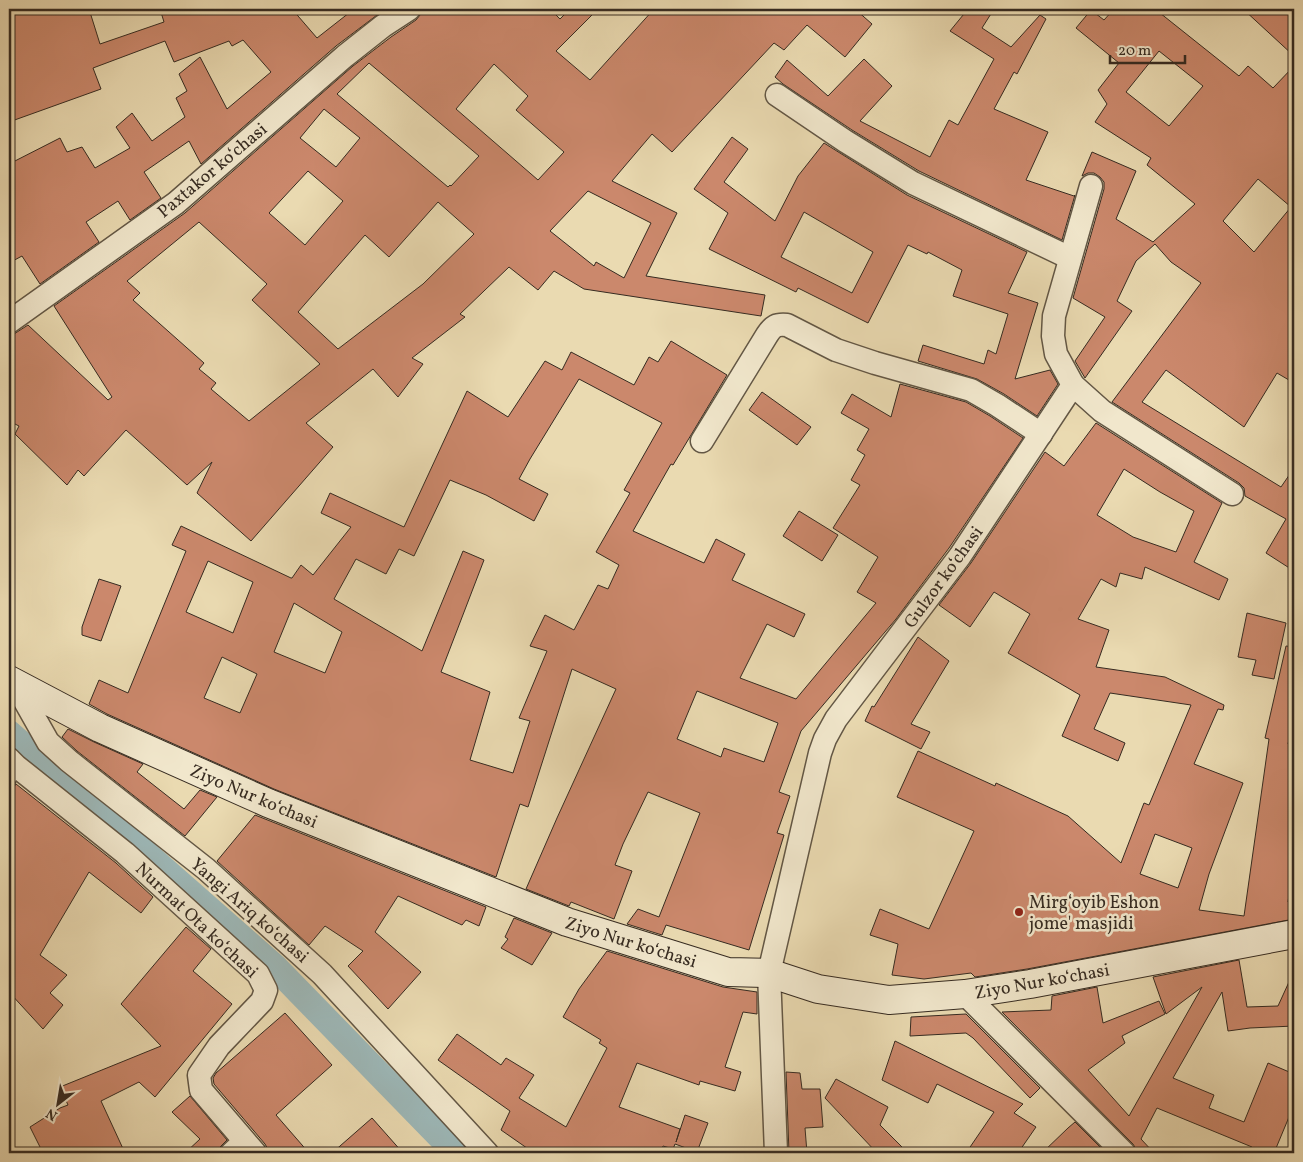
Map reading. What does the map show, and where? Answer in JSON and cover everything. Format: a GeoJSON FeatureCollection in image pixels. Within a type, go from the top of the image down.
{"type":"FeatureCollection","features":[{"type":"Feature","properties":{"kind":"street","name":"Paxtakor koʻchasi"},"geometry":{"type":"LineString","coordinates":[[9,322],[176,202],[345,56],[383,26],[409,9]]}},
{"type":"Feature","properties":{"kind":"street"},"geometry":{"type":"LineString","coordinates":[[777,95],[845,142],[913,182],[1070,258]]}},
{"type":"Feature","properties":{"kind":"street"},"geometry":{"type":"LineString","coordinates":[[1091,186],[1054,316],[1053,336],[1056,354],[1073,385],[1102,411],[1232,494]]}},
{"type":"Feature","properties":{"kind":"street"},"geometry":{"type":"LineString","coordinates":[[702,441],[772,327],[778,324],[787,325],[836,350],[971,390],[1041,434]]}},
{"type":"Feature","properties":{"kind":"street","name":"Gulzor koʻchasi"},"geometry":{"type":"LineString","coordinates":[[776,1153],[769,973],[820,753],[836,719],[960,556],[1073,385]]}},
{"type":"Feature","properties":{"kind":"street","name":"Ziyo Nur koʻchasi"},"geometry":{"type":"LineString","coordinates":[[11,679],[100,728],[268,803],[567,922],[728,972],[769,973],[818,988],[889,1000],[965,994],[1030,984],[1294,934]]}},
{"type":"Feature","properties":{"kind":"street","name":"Yangi Ariq koʻchasi"},"geometry":{"type":"LineString","coordinates":[[11,679],[48,742],[69,761],[206,869],[322,974],[487,1153]]}},
{"type":"Feature","properties":{"kind":"street","name":"Nurmat Ota koʻchasi"},"geometry":{"type":"LineString","coordinates":[[11,769],[125,853],[258,974],[266,990],[262,1000],[219,1046],[199,1074],[201,1090],[249,1145]]}},
{"type":"Feature","properties":{"kind":"street"},"geometry":{"type":"LineString","coordinates":[[965,994],[1124,1153]]}},
{"type":"Feature","properties":{"kind":"lane"},"geometry":{"type":"LineString","coordinates":[[224,1153],[249,1145]]}},
{"type":"Feature","properties":{"kind":"building"},"geometry":{"type":"Polygon","coordinates":[[[9,9],[89,9],[100,44],[164,22],[160,9],[292,9],[317,38],[354,9],[385,9],[336,46],[201,164],[189,141],[144,172],[161,198],[130,220],[118,201],[86,222],[99,242],[40,284],[22,256],[9,263],[9,164],[60,138],[67,152],[82,147],[95,168],[130,148],[116,127],[132,113],[152,141],[185,117],[176,98],[187,91],[179,74],[200,57],[227,109],[271,72],[243,40],[232,46],[229,41],[174,62],[165,41],[93,68],[101,89],[9,122],[9,9]]]}},
{"type":"Feature","properties":{"kind":"building"},"geometry":{"type":"Polygon","coordinates":[[[422,9],[550,9],[560,19],[570,9],[598,9],[556,51],[590,80],[654,9],[855,9],[872,24],[845,57],[807,25],[784,50],[774,43],[672,152],[652,134],[612,181],[677,213],[646,276],[765,295],[761,316],[584,289],[554,271],[538,290],[509,267],[460,314],[465,317],[412,358],[423,364],[398,397],[373,369],[306,423],[333,447],[251,541],[197,493],[212,462],[187,485],[126,430],[84,476],[78,470],[67,485],[15,434],[19,426],[9,421],[9,339],[28,325],[108,400],[112,397],[54,306],[185,213],[353,66],[416,20],[422,9]],[[369,63],[337,94],[448,187],[479,156],[369,63]],[[494,64],[456,109],[538,180],[564,152],[516,110],[528,96],[494,64]],[[324,109],[300,138],[336,167],[360,138],[324,109]],[[308,171],[269,213],[305,245],[343,201],[308,171]],[[588,191],[550,231],[594,266],[596,262],[624,278],[651,223],[588,191]],[[438,202],[389,257],[365,235],[298,312],[338,349],[423,284],[474,234],[438,202]],[[199,222],[127,281],[140,293],[133,300],[204,363],[199,369],[216,383],[211,389],[249,421],[320,364],[252,300],[267,284],[199,222]]]}},
{"type":"Feature","properties":{"kind":"building"},"geometry":{"type":"Polygon","coordinates":[[[968,9],[994,9],[982,28],[1011,47],[1040,15],[1046,19],[1017,74],[1014,72],[994,109],[1048,132],[1026,180],[1075,195],[1062,240],[919,171],[852,130],[775,77],[787,60],[828,96],[864,59],[892,86],[860,121],[930,157],[949,120],[958,125],[994,59],[950,31],[968,9]]]}},
{"type":"Feature","properties":{"kind":"building"},"geometry":{"type":"Polygon","coordinates":[[[1114,9],[1155,9],[1239,76],[1248,66],[1273,88],[1294,66],[1294,383],[1277,373],[1244,427],[1166,370],[1142,402],[1281,487],[1294,468],[1294,571],[1266,553],[1286,519],[1245,496],[1244,488],[1239,483],[1112,402],[1201,283],[1171,262],[1155,244],[1136,261],[1117,301],[1132,311],[1085,378],[1075,361],[1105,317],[1073,298],[1104,189],[1104,182],[1094,173],[1082,176],[1092,152],[1136,171],[1116,219],[1153,242],[1195,204],[1147,165],[1151,158],[1095,122],[1107,104],[1098,90],[1119,63],[1076,28],[1091,10],[1104,20],[1114,9]],[[1159,51],[1126,92],[1169,126],[1203,86],[1159,51]],[[1258,179],[1223,221],[1254,252],[1291,207],[1258,179]]]}},
{"type":"Feature","properties":{"kind":"building"},"geometry":{"type":"Polygon","coordinates":[[[1243,9],[1294,9],[1294,56],[1243,9]]]}},
{"type":"Feature","properties":{"kind":"building"},"geometry":{"type":"Polygon","coordinates":[[[732,137],[748,149],[724,182],[775,221],[798,176],[824,143],[907,195],[1027,252],[1008,293],[1038,303],[1015,379],[1050,370],[1058,384],[1037,416],[977,379],[918,361],[923,345],[984,364],[988,350],[996,354],[1008,314],[953,296],[962,270],[928,252],[927,254],[908,245],[868,323],[798,288],[796,292],[709,249],[728,213],[694,189],[732,137]],[[804,212],[781,257],[852,293],[873,252],[804,212]]]}},
{"type":"Feature","properties":{"kind":"building"},"geometry":{"type":"Polygon","coordinates":[[[671,341],[727,375],[673,465],[671,464],[633,531],[704,563],[716,539],[745,554],[732,580],[805,614],[794,637],[767,624],[740,678],[796,699],[876,603],[857,592],[878,557],[833,528],[860,485],[851,480],[865,455],[857,450],[869,429],[841,413],[852,394],[891,417],[900,384],[966,402],[1023,438],[949,548],[896,619],[801,731],[779,792],[790,796],[777,833],[784,835],[749,950],[666,925],[662,935],[627,924],[638,909],[659,917],[700,813],[648,792],[615,865],[632,871],[614,919],[571,902],[569,906],[526,889],[616,689],[572,669],[528,807],[520,804],[496,877],[274,789],[107,714],[89,704],[99,680],[128,693],[186,551],[172,545],[181,526],[291,578],[301,565],[313,575],[351,527],[321,513],[330,493],[404,527],[467,391],[508,417],[545,361],[562,370],[571,352],[634,385],[649,357],[658,362],[671,341]],[[579,379],[519,479],[548,494],[534,521],[486,495],[450,480],[414,556],[399,549],[386,574],[356,559],[334,599],[422,651],[463,551],[484,560],[441,672],[490,692],[470,760],[513,773],[530,721],[519,718],[547,651],[530,646],[545,615],[574,630],[598,585],[608,589],[619,565],[596,552],[630,493],[624,490],[662,423],[579,379]],[[208,561],[186,612],[233,633],[253,582],[208,561]],[[294,603],[274,652],[325,673],[342,632],[294,603]],[[222,657],[204,698],[240,713],[257,674],[222,657]],[[697,691],[677,739],[721,757],[724,748],[764,762],[778,723],[697,691]]]}},
{"type":"Feature","properties":{"kind":"building"},"geometry":{"type":"Polygon","coordinates":[[[762,392],[811,427],[797,445],[749,410],[762,392]]]}},
{"type":"Feature","properties":{"kind":"building"},"geometry":{"type":"Polygon","coordinates":[[[1096,423],[1222,503],[1194,562],[1228,579],[1219,600],[1145,567],[1142,579],[1120,573],[1116,587],[1101,579],[1078,619],[1109,630],[1096,667],[1165,677],[1224,705],[1223,710],[1218,709],[1194,764],[1243,783],[1209,874],[1199,910],[1244,916],[1269,739],[1265,738],[1286,646],[1294,647],[1294,716],[1288,744],[1294,745],[1294,859],[1288,902],[1294,901],[1294,919],[975,977],[971,973],[924,979],[892,975],[898,944],[870,935],[880,909],[929,929],[974,831],[897,797],[918,751],[995,786],[996,783],[1068,816],[1121,863],[1144,803],[1149,805],[1191,705],[1110,693],[1094,729],[1125,743],[1118,761],[1062,736],[1080,695],[1008,653],[1030,614],[994,592],[970,627],[939,605],[971,563],[1045,452],[1064,466],[1096,423]],[[1124,469],[1097,515],[1133,537],[1176,552],[1194,511],[1124,469]],[[1155,834],[1140,874],[1178,888],[1192,848],[1155,834]]]}},
{"type":"Feature","properties":{"kind":"building"},"geometry":{"type":"Polygon","coordinates":[[[799,511],[838,535],[822,561],[783,536],[799,511]]]}},
{"type":"Feature","properties":{"kind":"building"},"geometry":{"type":"Polygon","coordinates":[[[99,579],[121,586],[101,641],[82,635],[82,627],[99,579]]]}},
{"type":"Feature","properties":{"kind":"building"},"geometry":{"type":"Polygon","coordinates":[[[1247,613],[1286,623],[1274,679],[1252,675],[1256,660],[1238,657],[1247,613]]]}},
{"type":"Feature","properties":{"kind":"building"},"geometry":{"type":"Polygon","coordinates":[[[918,637],[949,661],[911,724],[930,732],[921,749],[865,721],[872,706],[874,707],[918,637]]]}},
{"type":"Feature","properties":{"kind":"building"},"geometry":{"type":"Polygon","coordinates":[[[68,729],[143,764],[137,772],[184,809],[200,790],[217,797],[185,836],[77,751],[62,737],[68,729]]]}},
{"type":"Feature","properties":{"kind":"building"},"geometry":{"type":"Polygon","coordinates":[[[16,784],[116,863],[153,897],[141,913],[89,872],[40,955],[67,975],[50,993],[63,1005],[43,1029],[9,992],[9,789],[13,788],[16,784]]]}},
{"type":"Feature","properties":{"kind":"building"},"geometry":{"type":"Polygon","coordinates":[[[255,815],[486,907],[479,926],[466,920],[462,925],[398,896],[375,932],[421,972],[388,1009],[348,966],[363,951],[325,926],[309,945],[217,861],[255,815]]]}},
{"type":"Feature","properties":{"kind":"building"},"geometry":{"type":"Polygon","coordinates":[[[514,918],[552,933],[532,965],[501,948],[508,939],[505,937],[514,918]]]}},
{"type":"Feature","properties":{"kind":"building"},"geometry":{"type":"Polygon","coordinates":[[[186,927],[211,949],[193,971],[232,1004],[155,1097],[139,1082],[101,1101],[125,1153],[43,1153],[30,1127],[68,1105],[60,1087],[161,1046],[121,1004],[186,927]]]}},
{"type":"Feature","properties":{"kind":"building"},"geometry":{"type":"Polygon","coordinates":[[[607,951],[723,987],[757,992],[757,1014],[743,1012],[725,1067],[741,1072],[735,1091],[700,1081],[699,1085],[637,1063],[619,1107],[680,1129],[676,1142],[685,1115],[708,1123],[697,1152],[675,1144],[673,1149],[663,1146],[660,1153],[534,1153],[501,1130],[510,1111],[438,1060],[457,1034],[501,1065],[506,1058],[534,1075],[519,1098],[566,1127],[607,1048],[599,1043],[601,1040],[563,1017],[579,989],[607,951]]]}},
{"type":"Feature","properties":{"kind":"building"},"geometry":{"type":"Polygon","coordinates":[[[1239,960],[1247,1007],[1278,1006],[1294,971],[1294,1026],[1228,1031],[1222,992],[1173,1078],[1214,1095],[1209,1108],[1244,1122],[1268,1063],[1294,1074],[1294,1119],[1289,1117],[1274,1153],[1250,1153],[1252,1147],[1157,1108],[1141,1139],[1154,1153],[1137,1153],[1133,1144],[1002,1012],[1051,1010],[1052,996],[1097,987],[1103,1023],[1159,1001],[1165,1014],[1122,1036],[1125,1043],[1088,1070],[1129,1116],[1202,987],[1166,1014],[1153,977],[1239,960]]]}},
{"type":"Feature","properties":{"kind":"building"},"geometry":{"type":"Polygon","coordinates":[[[285,1013],[332,1065],[276,1115],[309,1153],[270,1153],[265,1144],[214,1084],[213,1078],[216,1073],[285,1013]]]}},
{"type":"Feature","properties":{"kind":"building"},"geometry":{"type":"Polygon","coordinates":[[[966,1014],[1040,1088],[1030,1098],[966,1033],[910,1036],[911,1017],[966,1014]]]}},
{"type":"Feature","properties":{"kind":"building"},"geometry":{"type":"Polygon","coordinates":[[[895,1041],[1023,1104],[1014,1113],[1036,1127],[1018,1153],[966,1153],[994,1112],[937,1084],[928,1103],[882,1080],[895,1041]]]}},
{"type":"Feature","properties":{"kind":"building"},"geometry":{"type":"Polygon","coordinates":[[[786,1072],[800,1073],[802,1089],[820,1089],[823,1127],[805,1128],[807,1153],[789,1153],[786,1072]]]}},
{"type":"Feature","properties":{"kind":"building"},"geometry":{"type":"Polygon","coordinates":[[[836,1079],[888,1107],[880,1125],[908,1153],[877,1153],[825,1098],[836,1079]]]}},
{"type":"Feature","properties":{"kind":"building"},"geometry":{"type":"Polygon","coordinates":[[[190,1096],[227,1140],[217,1153],[185,1153],[200,1139],[172,1112],[190,1096]]]}},
{"type":"Feature","properties":{"kind":"building"},"geometry":{"type":"Polygon","coordinates":[[[372,1118],[403,1153],[332,1153],[372,1118]]]}},
{"type":"Feature","properties":{"kind":"building"},"geometry":{"type":"Polygon","coordinates":[[[1075,1122],[1106,1153],[1042,1153],[1068,1128],[1075,1122]]]}},
{"type":"Feature","properties":{"kind":"waterway"},"geometry":{"type":"LineString","coordinates":[[9,733],[275,967],[456,1153]]}},
{"type":"Feature","properties":{"kind":"place","name":"Mirg‘oyib Eshon jome' masjidi"},"geometry":{"type":"Point","coordinates":[1019,912]}}]}
